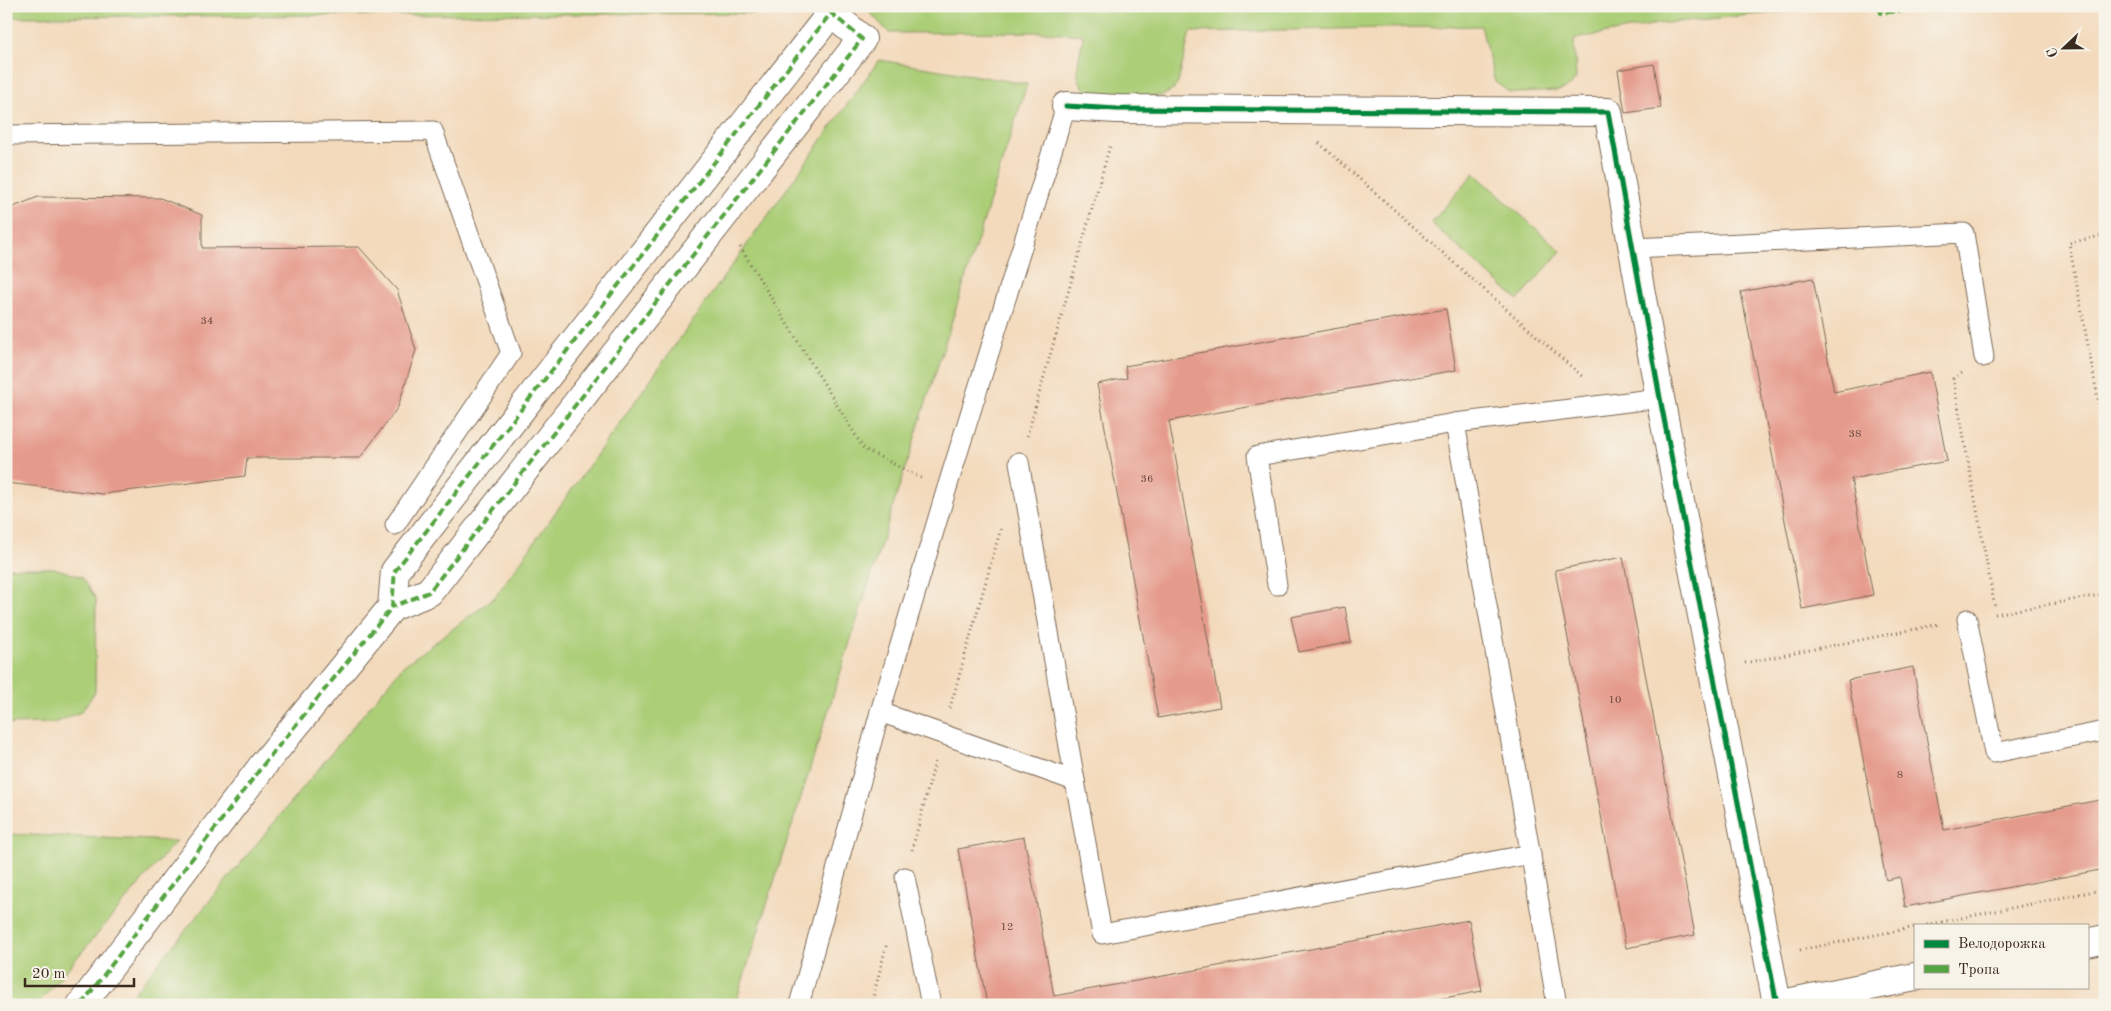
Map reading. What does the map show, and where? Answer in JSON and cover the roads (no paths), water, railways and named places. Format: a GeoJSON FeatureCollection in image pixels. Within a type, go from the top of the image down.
{"type":"FeatureCollection","features":[{"type":"Feature","properties":{"kind":"street"},"geometry":{"type":"LineString","coordinates":[[81,1005],[264,764],[392,607],[429,592],[862,39],[832,10],[395,571],[392,607]]}},
{"type":"Feature","properties":{"kind":"street"},"geometry":{"type":"LineString","coordinates":[[1066,106],[1608,112],[1660,398],[1777,1005],[1914,977]]}},
{"type":"Feature","properties":{"kind":"street"},"geometry":{"type":"LineString","coordinates":[[2088,943],[2105,939]]}},
{"type":"Feature","properties":{"kind":"lane"},"geometry":{"type":"LineString","coordinates":[[799,1005],[880,712],[946,491],[1066,106]]}},
{"type":"Feature","properties":{"kind":"lane"},"geometry":{"type":"LineString","coordinates":[[6,135],[433,131],[511,353],[395,525]]}},
{"type":"Feature","properties":{"kind":"lane"},"geometry":{"type":"LineString","coordinates":[[1632,248],[1964,233],[1984,357]]}},
{"type":"Feature","properties":{"kind":"lane"},"geometry":{"type":"LineString","coordinates":[[1277,585],[1257,456],[1455,422],[1660,398]]}},
{"type":"Feature","properties":{"kind":"lane"},"geometry":{"type":"LineString","coordinates":[[1455,422],[1557,1005]]}},
{"type":"Feature","properties":{"kind":"lane"},"geometry":{"type":"LineString","coordinates":[[1019,462],[1102,934],[1531,854]]}},
{"type":"Feature","properties":{"kind":"lane"},"geometry":{"type":"LineString","coordinates":[[1967,619],[1994,753],[2105,732]]}},
{"type":"Feature","properties":{"kind":"lane"},"geometry":{"type":"LineString","coordinates":[[880,712],[1075,781]]}},
{"type":"Feature","properties":{"kind":"lane"},"geometry":{"type":"LineString","coordinates":[[905,877],[931,1005]]}}]}
